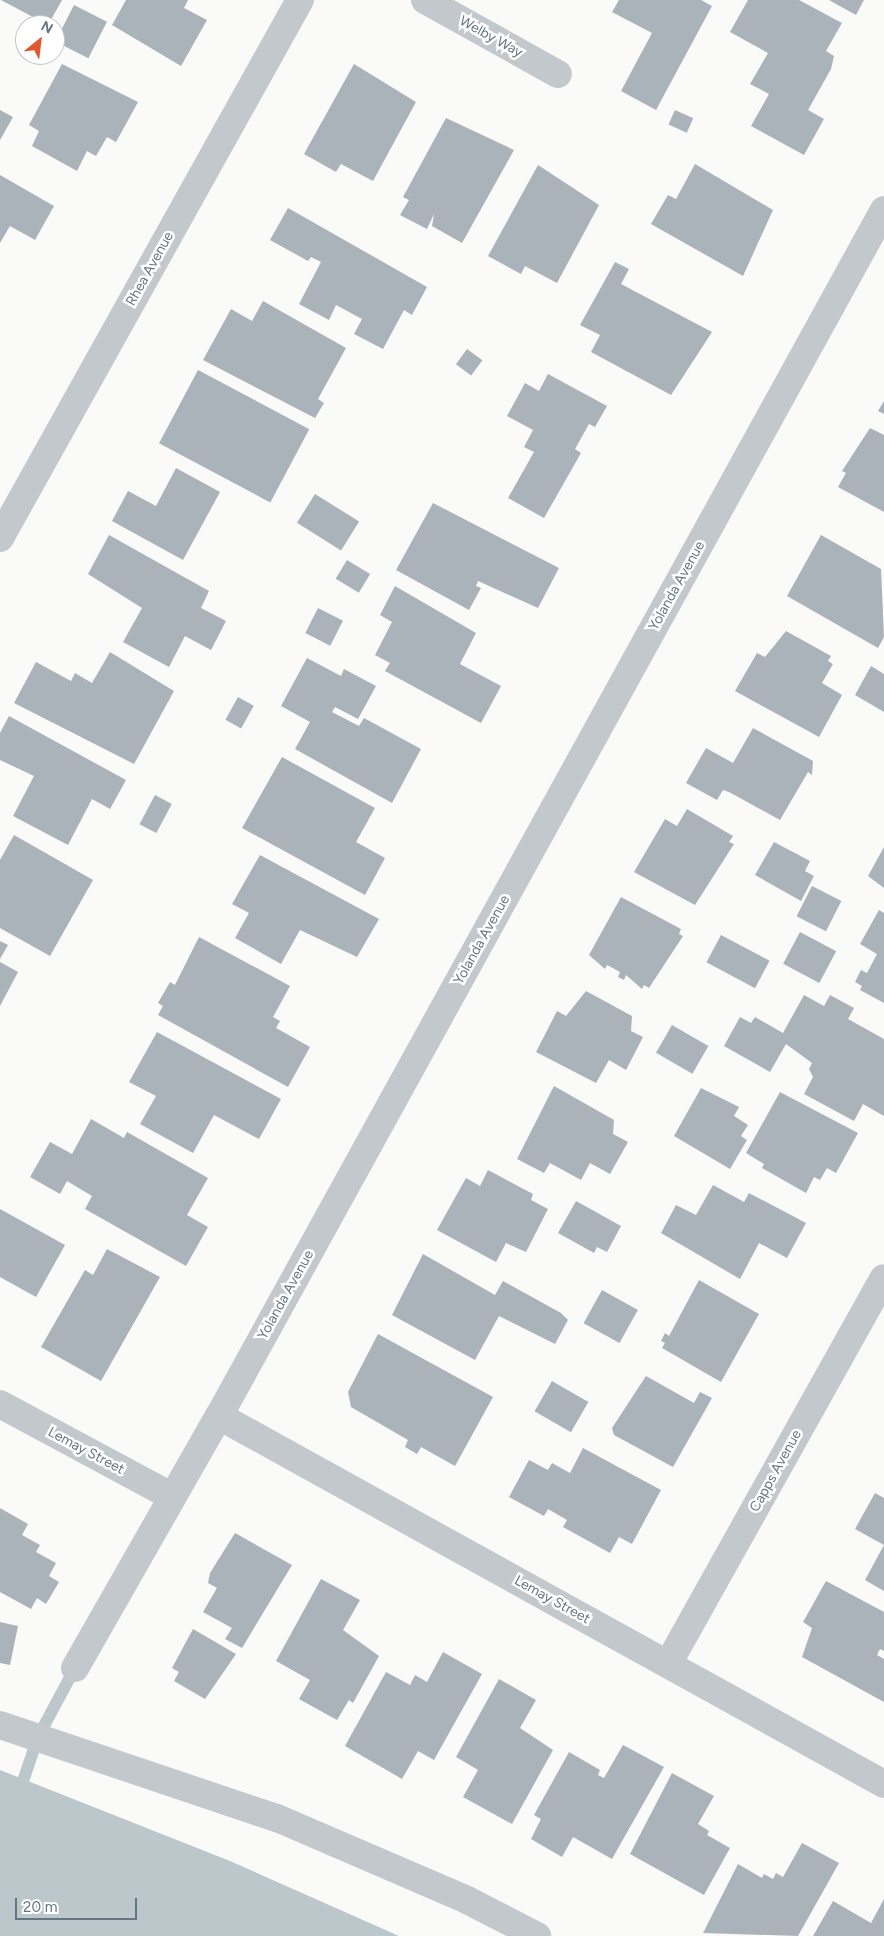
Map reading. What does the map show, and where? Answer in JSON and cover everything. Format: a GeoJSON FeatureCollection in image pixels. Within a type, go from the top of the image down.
{"type":"FeatureCollection","features":[{"type":"Feature","properties":{"kind":"street","name":"Rhea Avenue"},"geometry":{"type":"LineString","coordinates":[[0,538],[300,0]]}},
{"type":"Feature","properties":{"kind":"street","name":"Welby Way"},"geometry":{"type":"LineString","coordinates":[[425,0],[558,74]]}},
{"type":"Feature","properties":{"kind":"street","name":"Yolanda Avenue"},"geometry":{"type":"LineString","coordinates":[[75,1668],[219,1416],[883,215]]}},
{"type":"Feature","properties":{"kind":"street","name":"Capps Avenue"},"geometry":{"type":"LineString","coordinates":[[668,1664],[884,1278]]}},
{"type":"Feature","properties":{"kind":"street","name":"Lemay Street"},"geometry":{"type":"LineString","coordinates":[[0,1404],[173,1497]]}},
{"type":"Feature","properties":{"kind":"street","name":"Lemay Street"},"geometry":{"type":"LineString","coordinates":[[219,1416],[884,1784]]}},
{"type":"Feature","properties":{"kind":"street"},"geometry":{"type":"LineString","coordinates":[[0,1725],[277,1818],[467,1900],[537,1936]]}},
{"type":"Feature","properties":{"kind":"shaded area"},"geometry":{"type":"Polygon","coordinates":[[[0,1770],[230,1861],[399,1936],[0,1936],[0,1770]]]}},
{"type":"Feature","properties":{"kind":"building"},"geometry":{"type":"Polygon","coordinates":[[[1,0],[62,0],[54,15],[29,15],[1,0]]]}},
{"type":"Feature","properties":{"kind":"building"},"geometry":{"type":"Polygon","coordinates":[[[126,0],[188,0],[184,8],[207,20],[181,66],[112,25],[126,0]]]}},
{"type":"Feature","properties":{"kind":"building"},"geometry":{"type":"Polygon","coordinates":[[[619,0],[701,0],[712,6],[656,110],[621,91],[652,33],[612,12],[619,0]]]}},
{"type":"Feature","properties":{"kind":"building"},"geometry":{"type":"Polygon","coordinates":[[[748,0],[799,0],[842,23],[826,51],[834,56],[831,69],[808,110],[824,119],[804,155],[751,126],[769,94],[750,84],[768,53],[730,32],[748,0]]]}},
{"type":"Feature","properties":{"kind":"building"},"geometry":{"type":"Polygon","coordinates":[[[829,0],[864,0],[856,15],[829,0]]]}},
{"type":"Feature","properties":{"kind":"building"},"geometry":{"type":"Polygon","coordinates":[[[74,5],[107,22],[88,58],[65,46],[65,23],[74,5]]]}},
{"type":"Feature","properties":{"kind":"building"},"geometry":{"type":"Polygon","coordinates":[[[354,64],[416,102],[373,181],[341,164],[336,172],[304,154],[354,64]]]}},
{"type":"Feature","properties":{"kind":"building"},"geometry":{"type":"Polygon","coordinates":[[[61,65],[138,102],[116,142],[107,137],[96,156],[87,151],[77,171],[32,146],[39,131],[29,125],[61,65]]]}},
{"type":"Feature","properties":{"kind":"building"},"geometry":{"type":"Polygon","coordinates":[[[0,110],[13,117],[0,140],[0,110]]]}},
{"type":"Feature","properties":{"kind":"building"},"geometry":{"type":"Polygon","coordinates":[[[675,110],[693,118],[687,133],[668,125],[675,110]]]}},
{"type":"Feature","properties":{"kind":"building"},"geometry":{"type":"Polygon","coordinates":[[[446,118],[514,150],[462,243],[432,226],[434,214],[427,229],[400,215],[409,200],[403,197],[446,118]]]}},
{"type":"Feature","properties":{"kind":"building"},"geometry":{"type":"Polygon","coordinates":[[[695,164],[773,210],[743,276],[651,224],[668,195],[676,199],[695,164]]]}},
{"type":"Feature","properties":{"kind":"building"},"geometry":{"type":"Polygon","coordinates":[[[538,165],[599,205],[557,283],[525,266],[521,274],[488,256],[538,165]]]}},
{"type":"Feature","properties":{"kind":"building"},"geometry":{"type":"Polygon","coordinates":[[[0,175],[54,206],[35,240],[10,226],[0,243],[0,175]]]}},
{"type":"Feature","properties":{"kind":"building"},"geometry":{"type":"Polygon","coordinates":[[[288,208],[427,287],[412,315],[404,310],[383,349],[354,334],[362,319],[336,305],[329,320],[299,304],[321,262],[311,257],[308,261],[270,240],[288,208]]]}},
{"type":"Feature","properties":{"kind":"building"},"geometry":{"type":"Polygon","coordinates":[[[615,262],[629,269],[621,284],[712,332],[671,395],[591,352],[600,335],[580,325],[615,262]]]}},
{"type":"Feature","properties":{"kind":"building"},"geometry":{"type":"Polygon","coordinates":[[[263,301],[346,348],[318,399],[324,403],[315,418],[203,360],[231,309],[252,321],[263,301]]]}},
{"type":"Feature","properties":{"kind":"building"},"geometry":{"type":"Polygon","coordinates":[[[467,349],[482,360],[471,376],[456,364],[467,349]]]}},
{"type":"Feature","properties":{"kind":"building"},"geometry":{"type":"Polygon","coordinates":[[[198,370],[309,429],[270,502],[159,443],[198,370]]]}},
{"type":"Feature","properties":{"kind":"building"},"geometry":{"type":"Polygon","coordinates":[[[548,374],[607,406],[595,427],[589,424],[575,449],[581,453],[544,518],[508,498],[534,452],[524,447],[533,430],[507,416],[525,383],[539,391],[548,374]]]}},
{"type":"Feature","properties":{"kind":"building"},"geometry":{"type":"Polygon","coordinates":[[[884,401],[884,414],[878,411],[884,401]]]}},
{"type":"Feature","properties":{"kind":"building"},"geometry":{"type":"Polygon","coordinates":[[[870,428],[884,435],[884,512],[838,487],[846,473],[842,471],[870,428]]]}},
{"type":"Feature","properties":{"kind":"building"},"geometry":{"type":"Polygon","coordinates":[[[176,468],[220,492],[183,560],[112,521],[128,491],[156,506],[176,468]]]}},
{"type":"Feature","properties":{"kind":"building"},"geometry":{"type":"Polygon","coordinates":[[[315,494],[359,522],[341,550],[297,523],[315,494]]]}},
{"type":"Feature","properties":{"kind":"building"},"geometry":{"type":"Polygon","coordinates":[[[433,503],[559,568],[538,608],[478,581],[476,586],[481,588],[469,610],[396,570],[433,503]]]}},
{"type":"Feature","properties":{"kind":"building"},"geometry":{"type":"Polygon","coordinates":[[[109,535],[209,591],[201,608],[226,621],[211,650],[185,636],[169,667],[123,642],[142,608],[88,574],[109,535]]]}},
{"type":"Feature","properties":{"kind":"building"},"geometry":{"type":"Polygon","coordinates":[[[821,535],[881,569],[884,637],[878,648],[787,596],[821,535]]]}},
{"type":"Feature","properties":{"kind":"building"},"geometry":{"type":"Polygon","coordinates":[[[347,560],[370,574],[359,593],[336,579],[347,560]]]}},
{"type":"Feature","properties":{"kind":"building"},"geometry":{"type":"Polygon","coordinates":[[[395,586],[476,633],[460,664],[501,686],[481,723],[385,671],[390,663],[375,655],[392,622],[380,615],[395,586]]]}},
{"type":"Feature","properties":{"kind":"building"},"geometry":{"type":"Polygon","coordinates":[[[318,608],[343,621],[330,646],[305,633],[318,608]]]}},
{"type":"Feature","properties":{"kind":"building"},"geometry":{"type":"Polygon","coordinates":[[[786,631],[831,656],[828,661],[833,664],[822,683],[842,695],[819,737],[735,691],[757,653],[765,657],[786,631]]]}},
{"type":"Feature","properties":{"kind":"building"},"geometry":{"type":"Polygon","coordinates":[[[110,652],[174,691],[134,764],[14,703],[36,662],[71,681],[75,673],[92,683],[110,652]]]}},
{"type":"Feature","properties":{"kind":"building"},"geometry":{"type":"Polygon","coordinates":[[[307,658],[341,676],[344,669],[376,686],[358,719],[335,707],[332,712],[359,726],[364,718],[421,749],[392,803],[295,749],[310,722],[281,706],[307,658]]]}},
{"type":"Feature","properties":{"kind":"building"},"geometry":{"type":"Polygon","coordinates":[[[871,666],[884,674],[884,712],[855,695],[871,666]]]}},
{"type":"Feature","properties":{"kind":"building"},"geometry":{"type":"Polygon","coordinates":[[[238,697],[254,706],[241,728],[225,720],[238,697]]]}},
{"type":"Feature","properties":{"kind":"building"},"geometry":{"type":"Polygon","coordinates":[[[9,716],[126,780],[110,809],[92,799],[68,845],[13,816],[34,776],[0,760],[0,733],[9,716]]]}},
{"type":"Feature","properties":{"kind":"building"},"geometry":{"type":"Polygon","coordinates":[[[753,728],[813,761],[812,775],[808,772],[780,820],[729,792],[723,790],[717,800],[686,783],[706,748],[733,763],[753,728]]]}},
{"type":"Feature","properties":{"kind":"building"},"geometry":{"type":"Polygon","coordinates":[[[282,757],[375,808],[356,842],[385,858],[365,895],[242,828],[282,757]]]}},
{"type":"Feature","properties":{"kind":"building"},"geometry":{"type":"Polygon","coordinates":[[[155,795],[172,804],[156,833],[140,824],[155,795]]]}},
{"type":"Feature","properties":{"kind":"building"},"geometry":{"type":"Polygon","coordinates":[[[687,809],[733,836],[729,842],[734,844],[695,905],[634,872],[665,819],[677,826],[687,809]]]}},
{"type":"Feature","properties":{"kind":"building"},"geometry":{"type":"Polygon","coordinates":[[[14,835],[93,880],[50,956],[0,928],[0,860],[14,835]]]}},
{"type":"Feature","properties":{"kind":"building"},"geometry":{"type":"Polygon","coordinates":[[[774,842],[810,861],[805,871],[814,876],[801,901],[755,875],[774,842]]]}},
{"type":"Feature","properties":{"kind":"building"},"geometry":{"type":"Polygon","coordinates":[[[884,847],[884,888],[868,876],[884,847]]]}},
{"type":"Feature","properties":{"kind":"building"},"geometry":{"type":"Polygon","coordinates":[[[260,855],[379,919],[357,957],[300,930],[281,964],[235,938],[249,913],[232,904],[260,855]]]}},
{"type":"Feature","properties":{"kind":"building"},"geometry":{"type":"Polygon","coordinates":[[[812,886],[841,901],[826,931],[797,916],[812,886]]]}},
{"type":"Feature","properties":{"kind":"building"},"geometry":{"type":"Polygon","coordinates":[[[621,897],[681,929],[679,934],[683,936],[649,988],[644,985],[642,989],[626,975],[624,980],[618,977],[620,972],[607,965],[605,969],[589,955],[621,897]]]}},
{"type":"Feature","properties":{"kind":"building"},"geometry":{"type":"Polygon","coordinates":[[[879,910],[884,913],[884,1003],[860,990],[862,986],[855,982],[861,970],[867,973],[877,954],[860,944],[879,910]]]}},
{"type":"Feature","properties":{"kind":"building"},"geometry":{"type":"Polygon","coordinates":[[[800,932],[836,951],[819,983],[783,964],[800,932]]]}},
{"type":"Feature","properties":{"kind":"building"},"geometry":{"type":"Polygon","coordinates":[[[721,935],[770,961],[755,988],[706,962],[721,935]]]}},
{"type":"Feature","properties":{"kind":"building"},"geometry":{"type":"Polygon","coordinates":[[[199,937],[290,986],[273,1017],[280,1021],[276,1028],[310,1047],[288,1087],[158,1015],[163,1006],[158,1003],[170,982],[175,985],[199,937]]]}},
{"type":"Feature","properties":{"kind":"building"},"geometry":{"type":"Polygon","coordinates":[[[0,941],[8,945],[0,959],[0,941]]]}},
{"type":"Feature","properties":{"kind":"building"},"geometry":{"type":"Polygon","coordinates":[[[0,962],[18,972],[0,1006],[0,962]]]}},
{"type":"Feature","properties":{"kind":"building"},"geometry":{"type":"Polygon","coordinates":[[[586,991],[632,1016],[631,1031],[643,1037],[626,1070],[609,1060],[596,1083],[536,1052],[557,1011],[566,1016],[586,991]]]}},
{"type":"Feature","properties":{"kind":"building"},"geometry":{"type":"Polygon","coordinates":[[[804,995],[824,1006],[830,995],[854,1008],[848,1019],[884,1039],[884,1116],[863,1104],[854,1121],[804,1094],[813,1077],[809,1069],[812,1063],[786,1044],[770,1072],[724,1046],[740,1017],[751,1023],[755,1017],[783,1033],[804,995]]]}},
{"type":"Feature","properties":{"kind":"building"},"geometry":{"type":"Polygon","coordinates":[[[672,1025],[708,1046],[692,1074],[656,1053],[672,1025]]]}},
{"type":"Feature","properties":{"kind":"building"},"geometry":{"type":"Polygon","coordinates":[[[157,1032],[281,1099],[259,1139],[214,1115],[193,1153],[140,1124],[156,1096],[129,1082],[157,1032]]]}},
{"type":"Feature","properties":{"kind":"building"},"geometry":{"type":"Polygon","coordinates":[[[554,1086],[614,1120],[613,1134],[628,1142],[610,1174],[590,1163],[581,1180],[550,1163],[544,1173],[517,1159],[554,1086]]]}},
{"type":"Feature","properties":{"kind":"building"},"geometry":{"type":"Polygon","coordinates":[[[701,1088],[739,1107],[734,1116],[748,1125],[741,1136],[747,1140],[730,1169],[674,1136],[701,1088]]]}},
{"type":"Feature","properties":{"kind":"building"},"geometry":{"type":"Polygon","coordinates":[[[780,1092],[858,1133],[836,1173],[827,1168],[820,1180],[814,1177],[806,1193],[762,1168],[764,1164],[746,1153],[780,1092]]]}},
{"type":"Feature","properties":{"kind":"building"},"geometry":{"type":"Polygon","coordinates":[[[91,1119],[124,1138],[127,1132],[208,1178],[187,1215],[208,1227],[186,1266],[85,1209],[92,1196],[67,1181],[60,1194],[30,1177],[50,1142],[72,1154],[91,1119]]]}},
{"type":"Feature","properties":{"kind":"building"},"geometry":{"type":"Polygon","coordinates":[[[488,1170],[533,1194],[531,1200],[548,1209],[526,1252],[506,1243],[496,1262],[437,1230],[466,1178],[480,1186],[488,1170]]]}},
{"type":"Feature","properties":{"kind":"building"},"geometry":{"type":"Polygon","coordinates":[[[713,1185],[744,1202],[749,1193],[806,1223],[787,1258],[759,1243],[740,1279],[661,1233],[676,1205],[696,1215],[713,1185]]]}},
{"type":"Feature","properties":{"kind":"building"},"geometry":{"type":"Polygon","coordinates":[[[576,1201],[621,1226],[607,1252],[597,1247],[594,1253],[558,1233],[576,1201]]]}},
{"type":"Feature","properties":{"kind":"building"},"geometry":{"type":"Polygon","coordinates":[[[0,1209],[65,1245],[36,1297],[0,1277],[0,1209]]]}},
{"type":"Feature","properties":{"kind":"building"},"geometry":{"type":"Polygon","coordinates":[[[107,1249],[160,1277],[101,1381],[41,1347],[85,1270],[93,1275],[107,1249]]]}},
{"type":"Feature","properties":{"kind":"building"},"geometry":{"type":"Polygon","coordinates":[[[423,1254],[495,1295],[503,1281],[561,1313],[568,1320],[555,1344],[499,1316],[475,1360],[392,1315],[423,1254]]]}},
{"type":"Feature","properties":{"kind":"building"},"geometry":{"type":"Polygon","coordinates":[[[699,1280],[759,1314],[721,1382],[662,1348],[665,1343],[661,1341],[665,1333],[669,1336],[699,1280]]]}},
{"type":"Feature","properties":{"kind":"building"},"geometry":{"type":"Polygon","coordinates":[[[602,1290],[638,1310],[619,1343],[584,1323],[602,1290]]]}},
{"type":"Feature","properties":{"kind":"building"},"geometry":{"type":"Polygon","coordinates":[[[378,1334],[493,1397],[455,1466],[421,1447],[417,1454],[405,1447],[408,1440],[351,1407],[348,1392],[378,1334]]]}},
{"type":"Feature","properties":{"kind":"building"},"geometry":{"type":"Polygon","coordinates":[[[646,1376],[694,1403],[700,1392],[712,1398],[673,1467],[614,1435],[612,1428],[646,1376]]]}},
{"type":"Feature","properties":{"kind":"building"},"geometry":{"type":"Polygon","coordinates":[[[552,1381],[588,1402],[571,1432],[534,1411],[552,1381]]]}},
{"type":"Feature","properties":{"kind":"building"},"geometry":{"type":"Polygon","coordinates":[[[583,1448],[661,1490],[632,1544],[619,1537],[610,1553],[563,1527],[567,1520],[548,1509],[544,1516],[509,1497],[529,1460],[548,1470],[552,1463],[570,1473],[583,1448]]]}},
{"type":"Feature","properties":{"kind":"building"},"geometry":{"type":"Polygon","coordinates":[[[875,1493],[884,1498],[884,1545],[855,1529],[875,1493]]]}},
{"type":"Feature","properties":{"kind":"building"},"geometry":{"type":"Polygon","coordinates":[[[0,1508],[28,1524],[22,1535],[40,1545],[36,1552],[56,1563],[49,1576],[59,1582],[46,1604],[37,1598],[31,1609],[0,1592],[0,1508]]]}},
{"type":"Feature","properties":{"kind":"building"},"geometry":{"type":"Polygon","coordinates":[[[235,1533],[292,1565],[242,1648],[225,1639],[232,1628],[203,1612],[217,1588],[208,1583],[210,1573],[235,1533]]]}},
{"type":"Feature","properties":{"kind":"building"},"geometry":{"type":"Polygon","coordinates":[[[884,1545],[884,1591],[865,1580],[884,1545]]]}},
{"type":"Feature","properties":{"kind":"building"},"geometry":{"type":"Polygon","coordinates":[[[321,1579],[360,1600],[343,1630],[379,1656],[353,1703],[349,1700],[337,1720],[299,1699],[310,1680],[276,1661],[321,1579]]]}},
{"type":"Feature","properties":{"kind":"building"},"geometry":{"type":"Polygon","coordinates":[[[826,1581],[884,1612],[884,1651],[880,1649],[877,1655],[884,1659],[884,1702],[802,1657],[812,1628],[803,1622],[826,1581]]]}},
{"type":"Feature","properties":{"kind":"building"},"geometry":{"type":"Polygon","coordinates":[[[0,1622],[18,1626],[10,1665],[0,1663],[0,1622]]]}},
{"type":"Feature","properties":{"kind":"building"},"geometry":{"type":"Polygon","coordinates":[[[193,1629],[236,1654],[205,1699],[174,1681],[179,1672],[172,1668],[193,1629]]]}},
{"type":"Feature","properties":{"kind":"building"},"geometry":{"type":"Polygon","coordinates":[[[443,1652],[482,1674],[434,1760],[418,1751],[402,1779],[345,1746],[386,1672],[410,1685],[415,1675],[427,1682],[443,1652]]]}},
{"type":"Feature","properties":{"kind":"building"},"geometry":{"type":"Polygon","coordinates":[[[499,1679],[536,1700],[520,1728],[553,1750],[512,1824],[463,1797],[478,1770],[456,1757],[499,1679]]]}},
{"type":"Feature","properties":{"kind":"building"},"geometry":{"type":"Polygon","coordinates":[[[623,1745],[664,1767],[612,1859],[573,1837],[562,1857],[531,1839],[541,1819],[534,1815],[569,1752],[600,1770],[598,1775],[604,1778],[623,1745]]]}},
{"type":"Feature","properties":{"kind":"building"},"geometry":{"type":"Polygon","coordinates":[[[672,1773],[714,1796],[698,1824],[709,1831],[707,1835],[730,1848],[704,1895],[630,1854],[672,1773]]]}},
{"type":"Feature","properties":{"kind":"building"},"geometry":{"type":"Polygon","coordinates":[[[802,1843],[839,1863],[798,1936],[703,1933],[738,1864],[762,1878],[764,1874],[773,1879],[776,1873],[783,1877],[802,1843]]]}},
{"type":"Feature","properties":{"kind":"building"},"geometry":{"type":"Polygon","coordinates":[[[884,1899],[884,1936],[813,1936],[833,1901],[871,1923],[884,1899]]]}},
{"type":"Feature","properties":{"kind":"waterway"},"geometry":{"type":"LineString","coordinates":[[19,1793],[38,1737],[75,1668]]}}]}
